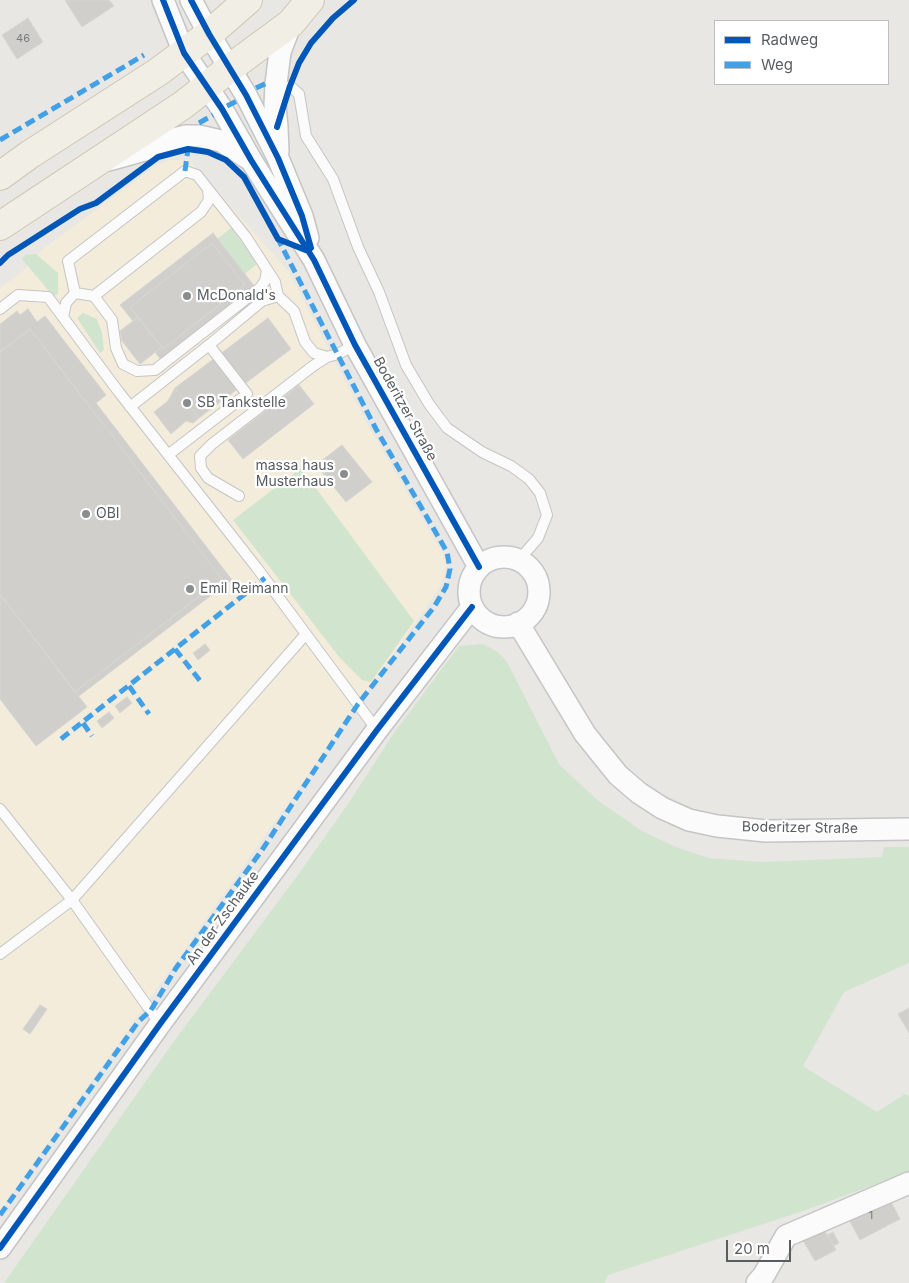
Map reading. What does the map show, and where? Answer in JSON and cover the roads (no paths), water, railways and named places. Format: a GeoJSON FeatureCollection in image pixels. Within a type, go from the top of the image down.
{"type":"FeatureCollection","features":[{"type":"Feature","properties":{"kind":"main road"},"geometry":{"type":"LineString","coordinates":[[0,176],[29,155],[158,72],[209,34],[248,0]]}},
{"type":"Feature","properties":{"kind":"main road"},"geometry":{"type":"LineString","coordinates":[[0,226],[183,105],[291,23],[310,0]]}},
{"type":"Feature","properties":{"kind":"street","name":"Boderitzer Straße"},"geometry":{"type":"LineString","coordinates":[[163,0],[184,53],[222,109],[251,160],[314,260],[355,345],[479,567]]}},
{"type":"Feature","properties":{"kind":"street","name":"Boderitzer Straße"},"geometry":{"type":"LineString","coordinates":[[191,0],[246,95],[278,158],[302,216],[314,260]]}},
{"type":"Feature","properties":{"kind":"street","name":"Boderitzer Straße"},"geometry":{"type":"LineString","coordinates":[[278,158],[275,106],[276,84],[280,52],[291,23]]}},
{"type":"Feature","properties":{"kind":"street","name":"Boderitzer Straße"},"geometry":{"type":"LineString","coordinates":[[95,164],[186,136],[199,136],[220,141],[251,160]]}},
{"type":"Feature","properties":{"kind":"street"},"geometry":{"type":"LineString","coordinates":[[505,557],[518,560],[530,568],[536,579],[539,593],[536,606],[529,616],[518,624],[506,626],[493,625],[481,618],[472,607],[469,593],[471,579],[479,567],[491,559],[505,557]]}},
{"type":"Feature","properties":{"kind":"street","name":"An der Zschauke"},"geometry":{"type":"LineString","coordinates":[[0,1248],[160,1024],[377,730],[472,607]]}},
{"type":"Feature","properties":{"kind":"street","name":"Boderitzer Straße"},"geometry":{"type":"LineString","coordinates":[[518,624],[585,734],[618,775],[639,793],[662,808],[689,820],[766,831],[909,829]]}},
{"type":"Feature","properties":{"kind":"street"},"geometry":{"type":"LineString","coordinates":[[757,1283],[764,1275],[786,1236],[909,1182]]}},
{"type":"Feature","properties":{"kind":"lane"},"geometry":{"type":"LineString","coordinates":[[290,86],[299,94],[306,136],[332,179],[358,248],[379,292],[406,365],[428,404],[446,428],[482,452],[511,466],[529,479],[540,493],[547,515],[538,538],[518,560]]}},
{"type":"Feature","properties":{"kind":"lane"},"geometry":{"type":"LineString","coordinates":[[76,294],[68,261],[185,171],[196,175],[246,237],[275,282],[278,296],[294,311],[305,342],[314,353],[327,357]]}},
{"type":"Feature","properties":{"kind":"lane"},"geometry":{"type":"LineString","coordinates":[[63,317],[66,303],[76,294],[94,296],[201,212],[208,200],[208,189]]}},
{"type":"Feature","properties":{"kind":"lane"},"geometry":{"type":"LineString","coordinates":[[94,296],[112,320],[116,348],[123,364],[137,371],[155,370],[260,288],[266,281],[267,270]]}},
{"type":"Feature","properties":{"kind":"lane"},"geometry":{"type":"LineString","coordinates":[[0,309],[18,295],[48,297],[130,407],[257,568],[377,730]]}},
{"type":"Feature","properties":{"kind":"lane"},"geometry":{"type":"LineString","coordinates":[[130,407],[262,301],[278,296]]}},
{"type":"Feature","properties":{"kind":"lane"},"geometry":{"type":"LineString","coordinates":[[168,455],[247,394],[209,345]]}},
{"type":"Feature","properties":{"kind":"lane"},"geometry":{"type":"LineString","coordinates":[[239,496],[208,478],[201,468],[200,456],[212,444],[327,357],[338,354],[355,345]]}},
{"type":"Feature","properties":{"kind":"lane"},"geometry":{"type":"LineString","coordinates":[[0,954],[72,900],[306,634]]}},
{"type":"Feature","properties":{"kind":"lane"},"geometry":{"type":"LineString","coordinates":[[0,809],[72,900],[160,1024]]}},
{"type":"Feature","properties":{"kind":"place","name":"McDonald's"},"geometry":{"type":"Point","coordinates":[187,296]}},
{"type":"Feature","properties":{"kind":"place","name":"SB Tankstelle"},"geometry":{"type":"Point","coordinates":[187,403]}},
{"type":"Feature","properties":{"kind":"place","name":"massa haus Musterhaus"},"geometry":{"type":"Point","coordinates":[344,474]}},
{"type":"Feature","properties":{"kind":"place","name":"OBI"},"geometry":{"type":"Point","coordinates":[86,514]}},
{"type":"Feature","properties":{"kind":"place","name":"Emil Reimann"},"geometry":{"type":"Point","coordinates":[190,589]}}]}
